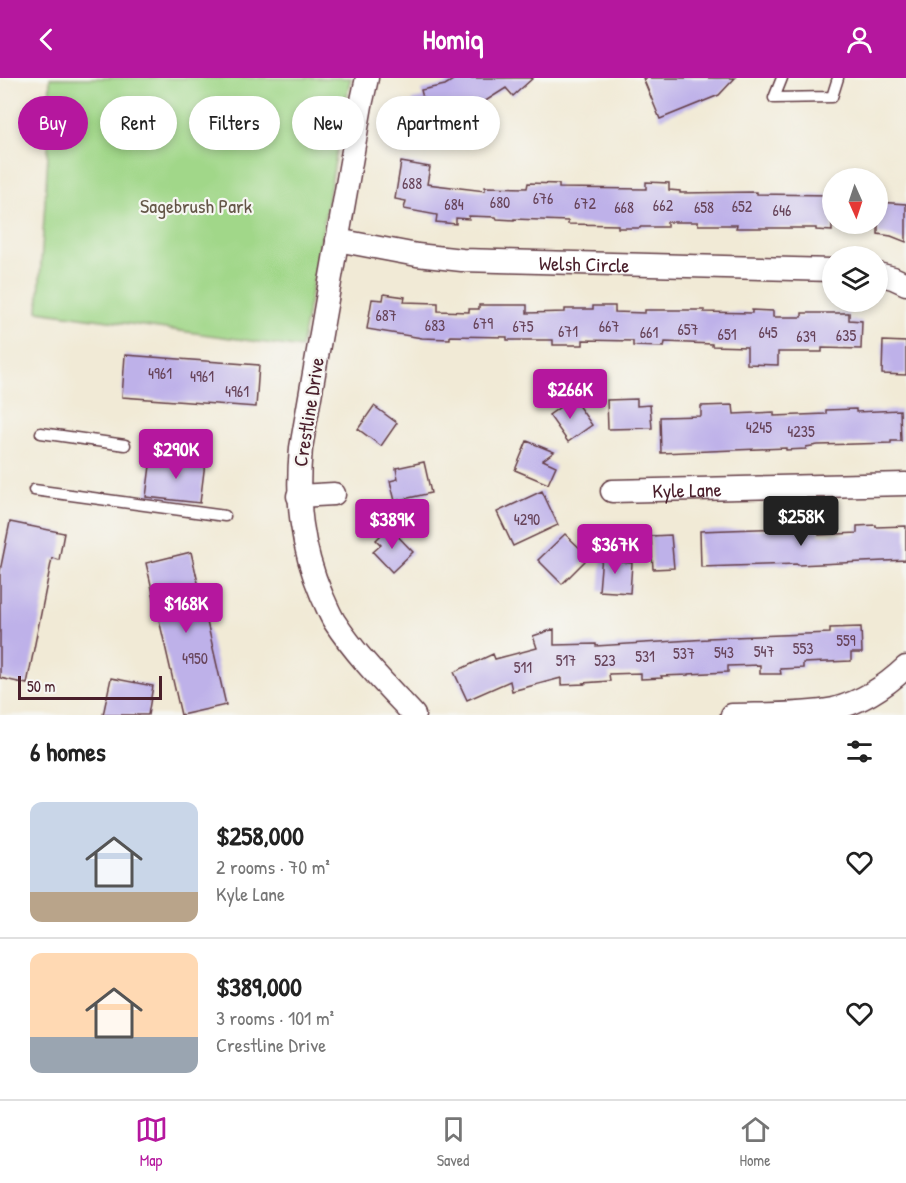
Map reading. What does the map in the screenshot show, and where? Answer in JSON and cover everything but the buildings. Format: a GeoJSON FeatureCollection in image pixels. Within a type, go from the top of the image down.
{"type":"FeatureCollection","features":[{"type":"Feature","properties":{"kind":"street","name":"Crestline Drive"},"geometry":{"type":"LineString","coordinates":[[367,78],[301,448],[298,496],[306,550],[314,577],[333,618],[347,639],[414,715]]}},
{"type":"Feature","properties":{"kind":"street","name":"Welsh Circle"},"geometry":{"type":"LineString","coordinates":[[338,240],[417,255],[462,260],[822,270]]}},
{"type":"Feature","properties":{"kind":"street"},"geometry":{"type":"LineString","coordinates":[[888,277],[906,284]]}},
{"type":"Feature","properties":{"kind":"street","name":"Kyle Lane"},"geometry":{"type":"LineString","coordinates":[[612,491],[906,484]]}},
{"type":"Feature","properties":{"kind":"street"},"geometry":{"type":"LineString","coordinates":[[298,496],[334,494]]}},
{"type":"Feature","properties":{"kind":"street"},"geometry":{"type":"LineString","coordinates":[[732,715],[818,712],[835,709],[859,700],[906,668]]}},
{"type":"Feature","properties":{"kind":"lane"},"geometry":{"type":"LineString","coordinates":[[782,78],[774,98],[832,97],[838,78]]}},
{"type":"Feature","properties":{"kind":"lane"},"geometry":{"type":"LineString","coordinates":[[41,433],[125,445]]}},
{"type":"Feature","properties":{"kind":"lane"},"geometry":{"type":"LineString","coordinates":[[34,490],[225,516]]}},
{"type":"Feature","properties":{"kind":"green space","name":"Sagebrush Park"},"geometry":{"type":"Polygon","coordinates":[[[50,78],[351,78],[347,96],[292,96],[292,150],[337,150],[301,348],[38,311],[48,150],[88,150],[88,96],[50,96],[50,78]]]}}]}
